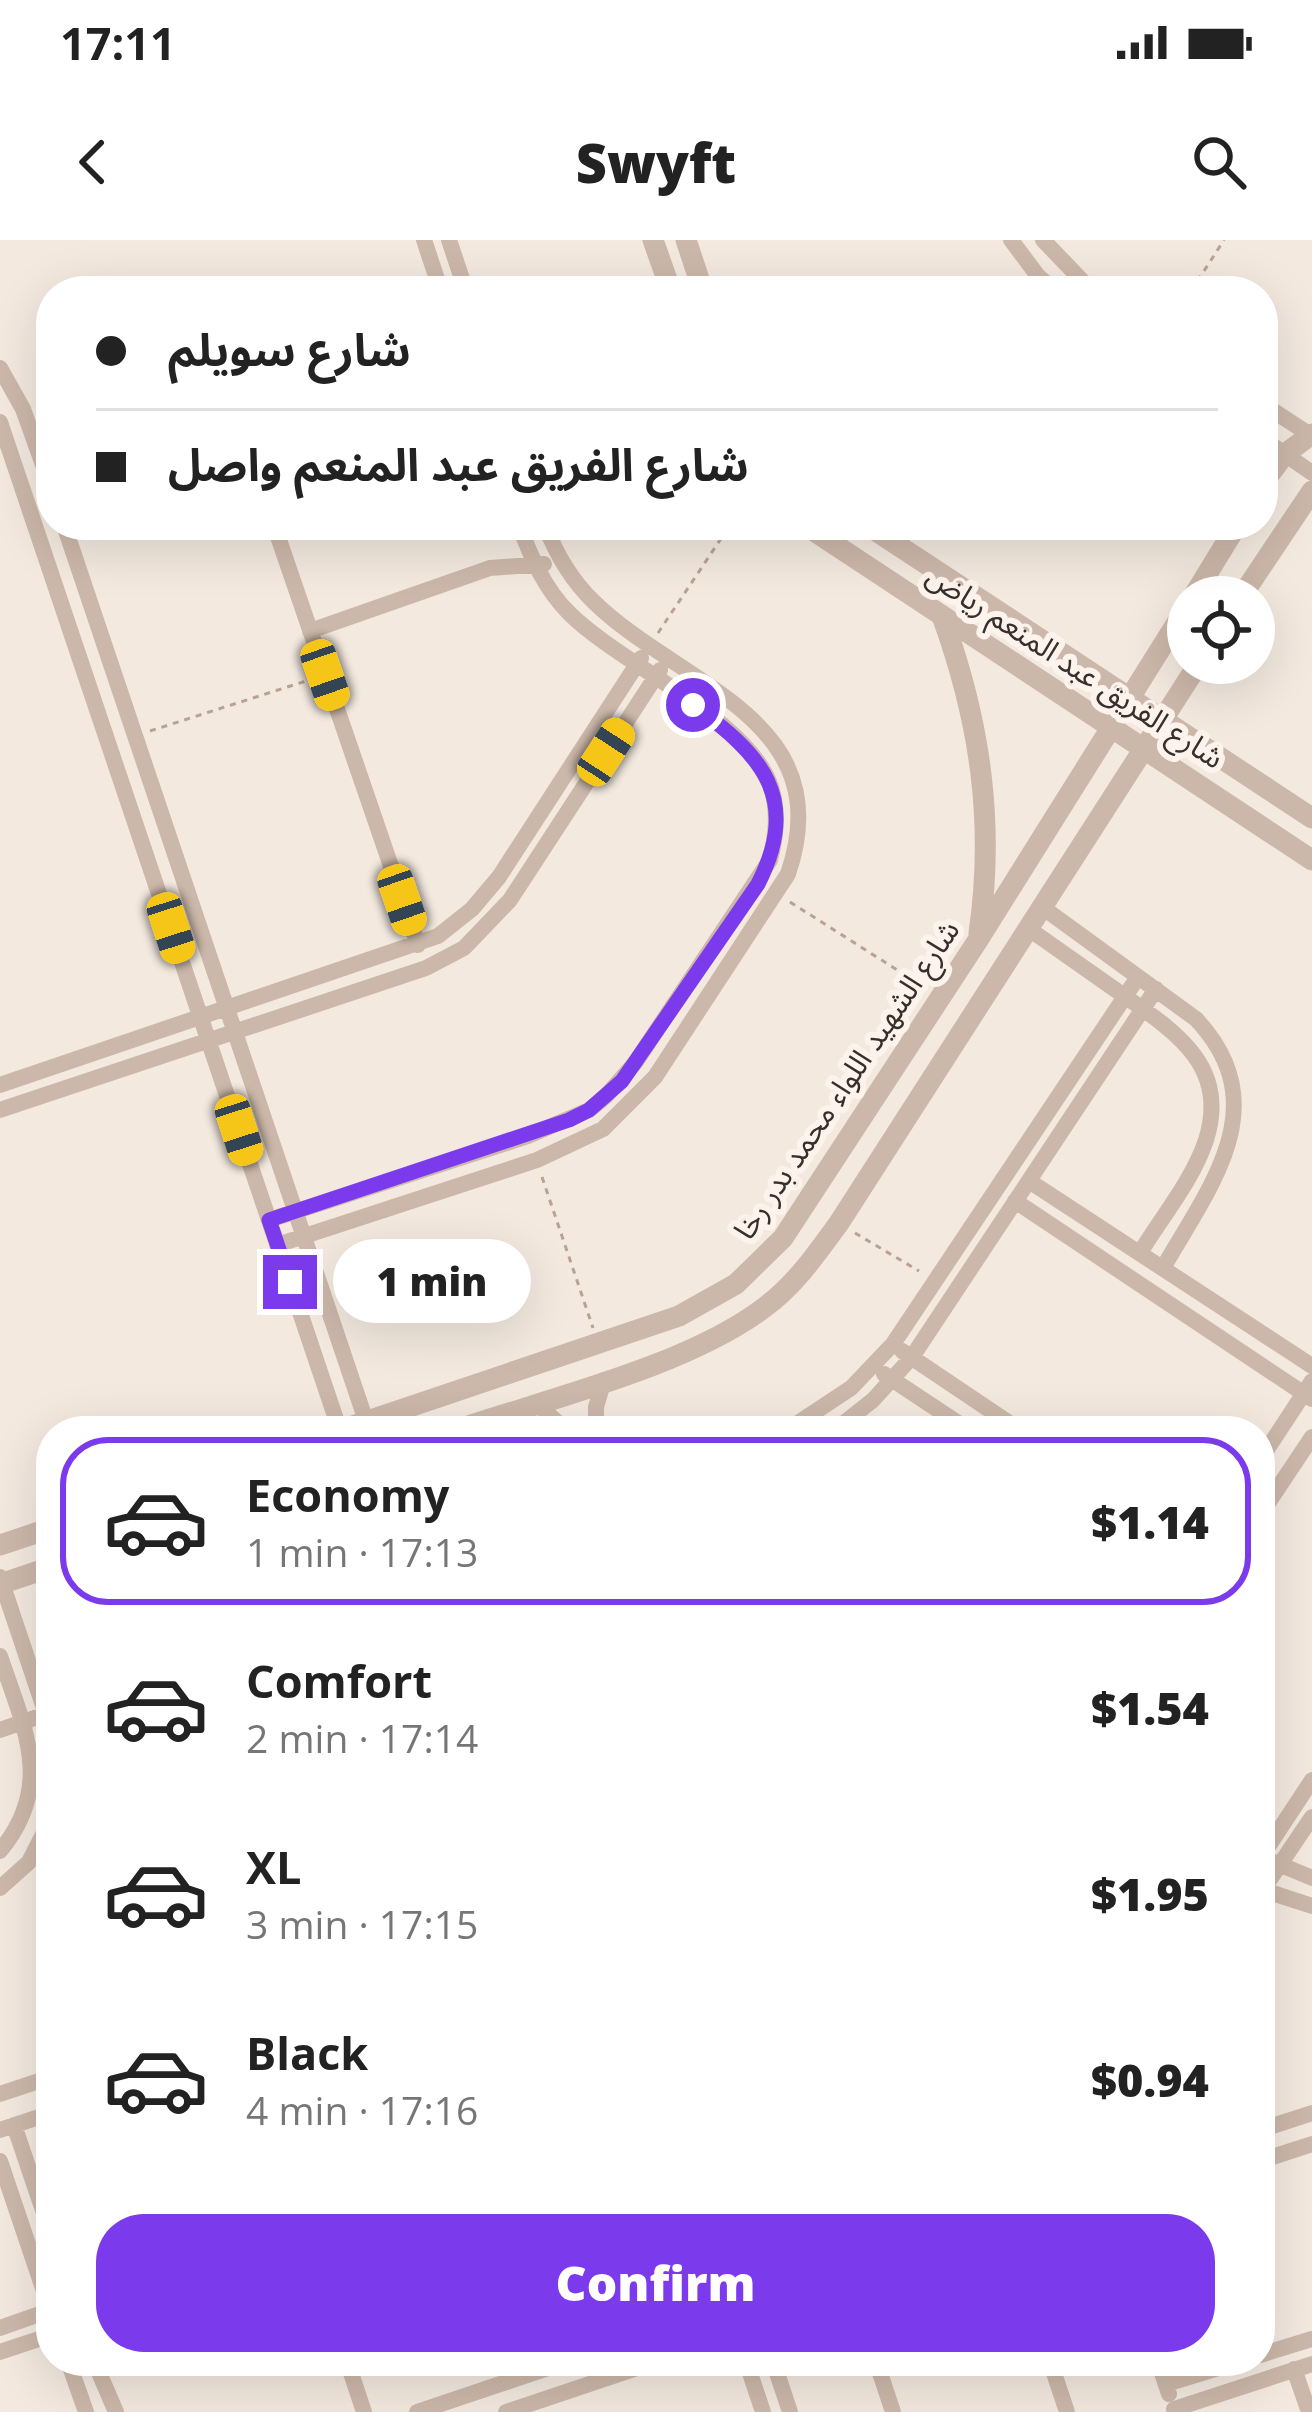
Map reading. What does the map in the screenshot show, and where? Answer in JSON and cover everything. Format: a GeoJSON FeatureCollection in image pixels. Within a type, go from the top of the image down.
{"type":"FeatureCollection","features":[{"type":"Feature","properties":{"kind":"street"},"geometry":{"type":"LineString","coordinates":[[424,240],[436,276]]}},
{"type":"Feature","properties":{"kind":"street"},"geometry":{"type":"LineString","coordinates":[[449,240],[461,276]]}},
{"type":"Feature","properties":{"kind":"street"},"geometry":{"type":"LineString","coordinates":[[653,240],[665,276]]}},
{"type":"Feature","properties":{"kind":"street"},"geometry":{"type":"LineString","coordinates":[[686,240],[698,276]]}},
{"type":"Feature","properties":{"kind":"street"},"geometry":{"type":"LineString","coordinates":[[1010,240],[1037,276]]}},
{"type":"Feature","properties":{"kind":"street"},"geometry":{"type":"LineString","coordinates":[[1042,240],[1077,276]]}},
{"type":"Feature","properties":{"kind":"street"},"geometry":{"type":"LineString","coordinates":[[0,368],[36,445]]}},
{"type":"Feature","properties":{"kind":"street"},"geometry":{"type":"LineString","coordinates":[[1278,414],[1311,435],[1278,463]]}},
{"type":"Feature","properties":{"kind":"street"},"geometry":{"type":"LineString","coordinates":[[0,422],[26,496],[36,510]]}},
{"type":"Feature","properties":{"kind":"street"},"geometry":{"type":"LineString","coordinates":[[1278,449],[1312,473]]}},
{"type":"Feature","properties":{"kind":"street"},"geometry":{"type":"LineString","coordinates":[[1255,576],[1312,491]]}},
{"type":"Feature","properties":{"kind":"street"},"geometry":{"type":"LineString","coordinates":[[26,496],[36,492]]}},
{"type":"Feature","properties":{"kind":"street"},"geometry":{"type":"LineString","coordinates":[[50,540],[208,1040],[334,1416]]}},
{"type":"Feature","properties":{"kind":"street"},"geometry":{"type":"LineString","coordinates":[[69,540],[365,1416]]}},
{"type":"Feature","properties":{"kind":"street"},"geometry":{"type":"LineString","coordinates":[[279,540],[418,945]]}},
{"type":"Feature","properties":{"kind":"street"},"geometry":{"type":"LineString","coordinates":[[269,1220],[528,1136],[589,1110],[622,1081],[770,860],[776,808],[762,766],[731,733],[568,611],[534,563],[525,540]]}},
{"type":"Feature","properties":{"kind":"street"},"geometry":{"type":"LineString","coordinates":[[278,1245],[536,1160],[592,1136],[640,1096],[778,894],[795,853],[799,831],[795,782],[785,758],[751,717],[592,601],[565,567],[552,540]]}},
{"type":"Feature","properties":{"kind":"street","name":"شارع الفريق عبد المنعم رياض"},"geometry":{"type":"LineString","coordinates":[[829,540],[1312,860]]}},
{"type":"Feature","properties":{"kind":"street","name":"شارع الفريق عبد المنعم رياض"},"geometry":{"type":"LineString","coordinates":[[890,540],[1312,818]]}},
{"type":"Feature","properties":{"kind":"street"},"geometry":{"type":"LineString","coordinates":[[1206,576],[1228,540]]}},
{"type":"Feature","properties":{"kind":"street"},"geometry":{"type":"LineString","coordinates":[[310,631],[490,568],[534,563],[565,567]]}},
{"type":"Feature","properties":{"kind":"street"},"geometry":{"type":"LineString","coordinates":[[942,615],[981,752],[987,846],[978,940]]}},
{"type":"Feature","properties":{"kind":"street","name":"شارع الشهيد اللواء محمد بدر رخا"},"geometry":{"type":"LineString","coordinates":[[396,1416],[709,1302],[761,1262],[802,1211],[1167,639]]}},
{"type":"Feature","properties":{"kind":"street"},"geometry":{"type":"LineString","coordinates":[[0,1085],[418,945],[456,923],[499,877],[650,644]]}},
{"type":"Feature","properties":{"kind":"street"},"geometry":{"type":"LineString","coordinates":[[0,1110],[446,960],[480,934],[510,900],[668,657]]}},
{"type":"Feature","properties":{"kind":"street"},"geometry":{"type":"LineString","coordinates":[[497,1416],[664,1360],[740,1324],[791,1284],[839,1223],[1186,684]]}},
{"type":"Feature","properties":{"kind":"street"},"geometry":{"type":"LineString","coordinates":[[1042,908],[1156,989],[1212,1036],[1223,1054],[1234,1097],[1231,1140],[1224,1161],[1163,1268]]}},
{"type":"Feature","properties":{"kind":"street"},"geometry":{"type":"LineString","coordinates":[[1029,929],[1143,1009],[1190,1047],[1201,1064],[1211,1104],[1204,1145],[1140,1253]]}},
{"type":"Feature","properties":{"kind":"street"},"geometry":{"type":"LineString","coordinates":[[812,1416],[873,1367],[893,1344],[1138,977]]}},
{"type":"Feature","properties":{"kind":"street"},"geometry":{"type":"LineString","coordinates":[[851,1416],[892,1381],[911,1357],[1156,989]]}},
{"type":"Feature","properties":{"kind":"street"},"geometry":{"type":"LineString","coordinates":[[1029,1181],[1312,1366]]}},
{"type":"Feature","properties":{"kind":"street"},"geometry":{"type":"LineString","coordinates":[[1015,1201],[1309,1391],[1275,1439]]}},
{"type":"Feature","properties":{"kind":"street"},"geometry":{"type":"LineString","coordinates":[[893,1344],[997,1416]]}},
{"type":"Feature","properties":{"kind":"street"},"geometry":{"type":"LineString","coordinates":[[873,1367],[947,1416]]}},
{"type":"Feature","properties":{"kind":"street"},"geometry":{"type":"LineString","coordinates":[[596,1416],[604,1380]]}},
{"type":"Feature","properties":{"kind":"street"},"geometry":{"type":"LineString","coordinates":[[536,1403],[550,1416]]}},
{"type":"Feature","properties":{"kind":"street"},"geometry":{"type":"LineString","coordinates":[[1275,1492],[1312,1436]]}},
{"type":"Feature","properties":{"kind":"street"},"geometry":{"type":"LineString","coordinates":[[0,1545],[36,1533]]}},
{"type":"Feature","properties":{"kind":"street"},"geometry":{"type":"LineString","coordinates":[[36,1571],[1,1581],[36,1683]]}},
{"type":"Feature","properties":{"kind":"street"},"geometry":{"type":"LineString","coordinates":[[0,1656],[7,1703],[21,1723],[33,1768],[31,1790],[15,1832],[0,1851]]}},
{"type":"Feature","properties":{"kind":"street"},"geometry":{"type":"LineString","coordinates":[[7,1703],[36,1693]]}},
{"type":"Feature","properties":{"kind":"street"},"geometry":{"type":"LineString","coordinates":[[0,1730],[36,1722]]}},
{"type":"Feature","properties":{"kind":"street"},"geometry":{"type":"LineString","coordinates":[[1275,1837],[1312,1780]]}},
{"type":"Feature","properties":{"kind":"street"},"geometry":{"type":"LineString","coordinates":[[1275,1873],[1312,1817]]}},
{"type":"Feature","properties":{"kind":"street"},"geometry":{"type":"LineString","coordinates":[[0,1888],[29,1862],[36,1848]]}},
{"type":"Feature","properties":{"kind":"street"},"geometry":{"type":"LineString","coordinates":[[1275,1862],[1312,1878]]}},
{"type":"Feature","properties":{"kind":"street"},"geometry":{"type":"LineString","coordinates":[[1275,1895],[1312,1906]]}},
{"type":"Feature","properties":{"kind":"street"},"geometry":{"type":"LineString","coordinates":[[0,2094],[36,2082]]}},
{"type":"Feature","properties":{"kind":"street"},"geometry":{"type":"LineString","coordinates":[[1275,2125],[1312,2113]]}},
{"type":"Feature","properties":{"kind":"street"},"geometry":{"type":"LineString","coordinates":[[36,2118],[7,2128],[36,2198]]}},
{"type":"Feature","properties":{"kind":"street"},"geometry":{"type":"LineString","coordinates":[[1275,2156],[1312,2144]]}},
{"type":"Feature","properties":{"kind":"street"},"geometry":{"type":"LineString","coordinates":[[0,2161],[36,2267]]}},
{"type":"Feature","properties":{"kind":"street"},"geometry":{"type":"LineString","coordinates":[[0,2328],[36,2316]]}},
{"type":"Feature","properties":{"kind":"street"},"geometry":{"type":"LineString","coordinates":[[1275,2350],[1312,2339]]}},
{"type":"Feature","properties":{"kind":"street"},"geometry":{"type":"LineString","coordinates":[[0,2353],[36,2340]]}},
{"type":"Feature","properties":{"kind":"street"},"geometry":{"type":"LineString","coordinates":[[1163,2376],[1175,2411],[1199,2407],[1303,2366],[1309,2412]]}},
{"type":"Feature","properties":{"kind":"street"},"geometry":{"type":"LineString","coordinates":[[73,2376],[86,2412]]}},
{"type":"Feature","properties":{"kind":"street"},"geometry":{"type":"LineString","coordinates":[[100,2376],[116,2412]]}},
{"type":"Feature","properties":{"kind":"street"},"geometry":{"type":"LineString","coordinates":[[352,2376],[364,2412]]}},
{"type":"Feature","properties":{"kind":"street"},"geometry":{"type":"LineString","coordinates":[[417,2412],[503,2376]]}},
{"type":"Feature","properties":{"kind":"street"},"geometry":{"type":"LineString","coordinates":[[522,2376],[533,2408]]}},
{"type":"Feature","properties":{"kind":"street"},"geometry":{"type":"LineString","coordinates":[[506,2412],[557,2404],[623,2376]]}},
{"type":"Feature","properties":{"kind":"street"},"geometry":{"type":"LineString","coordinates":[[751,2376],[764,2412]]}},
{"type":"Feature","properties":{"kind":"street"},"geometry":{"type":"LineString","coordinates":[[777,2376],[790,2412]]}},
{"type":"Feature","properties":{"kind":"street"},"geometry":{"type":"LineString","coordinates":[[881,2376],[893,2412]]}},
{"type":"Feature","properties":{"kind":"street"},"geometry":{"type":"LineString","coordinates":[[1055,2376],[1067,2412]]}},
{"type":"Feature","properties":{"kind":"street"},"geometry":{"type":"LineString","coordinates":[[1166,2384],[1177,2376]]}},
{"type":"Feature","properties":{"kind":"street"},"geometry":{"type":"LineString","coordinates":[[1189,2376],[1199,2407]]}},
{"type":"Feature","properties":{"kind":"path"},"geometry":{"type":"LineString","coordinates":[[1201,276],[1224,240]]}},
{"type":"Feature","properties":{"kind":"path"},"geometry":{"type":"LineString","coordinates":[[650,644],[720,540]]}},
{"type":"Feature","properties":{"kind":"path"},"geometry":{"type":"LineString","coordinates":[[135,736],[325,675]]}},
{"type":"Feature","properties":{"kind":"path"},"geometry":{"type":"LineString","coordinates":[[778,894],[940,998]]}},
{"type":"Feature","properties":{"kind":"path"},"geometry":{"type":"LineString","coordinates":[[536,1160],[598,1344]]}},
{"type":"Feature","properties":{"kind":"path"},"geometry":{"type":"LineString","coordinates":[[839,1223],[936,1282]]}},
{"type":"Feature","properties":{"kind":"route"},"geometry":{"type":"LineString","coordinates":[[290,1282],[269,1220],[569,1120],[589,1110],[622,1081],[758,884],[776,835],[776,808],[762,766],[748,748],[693,705]]}}]}
